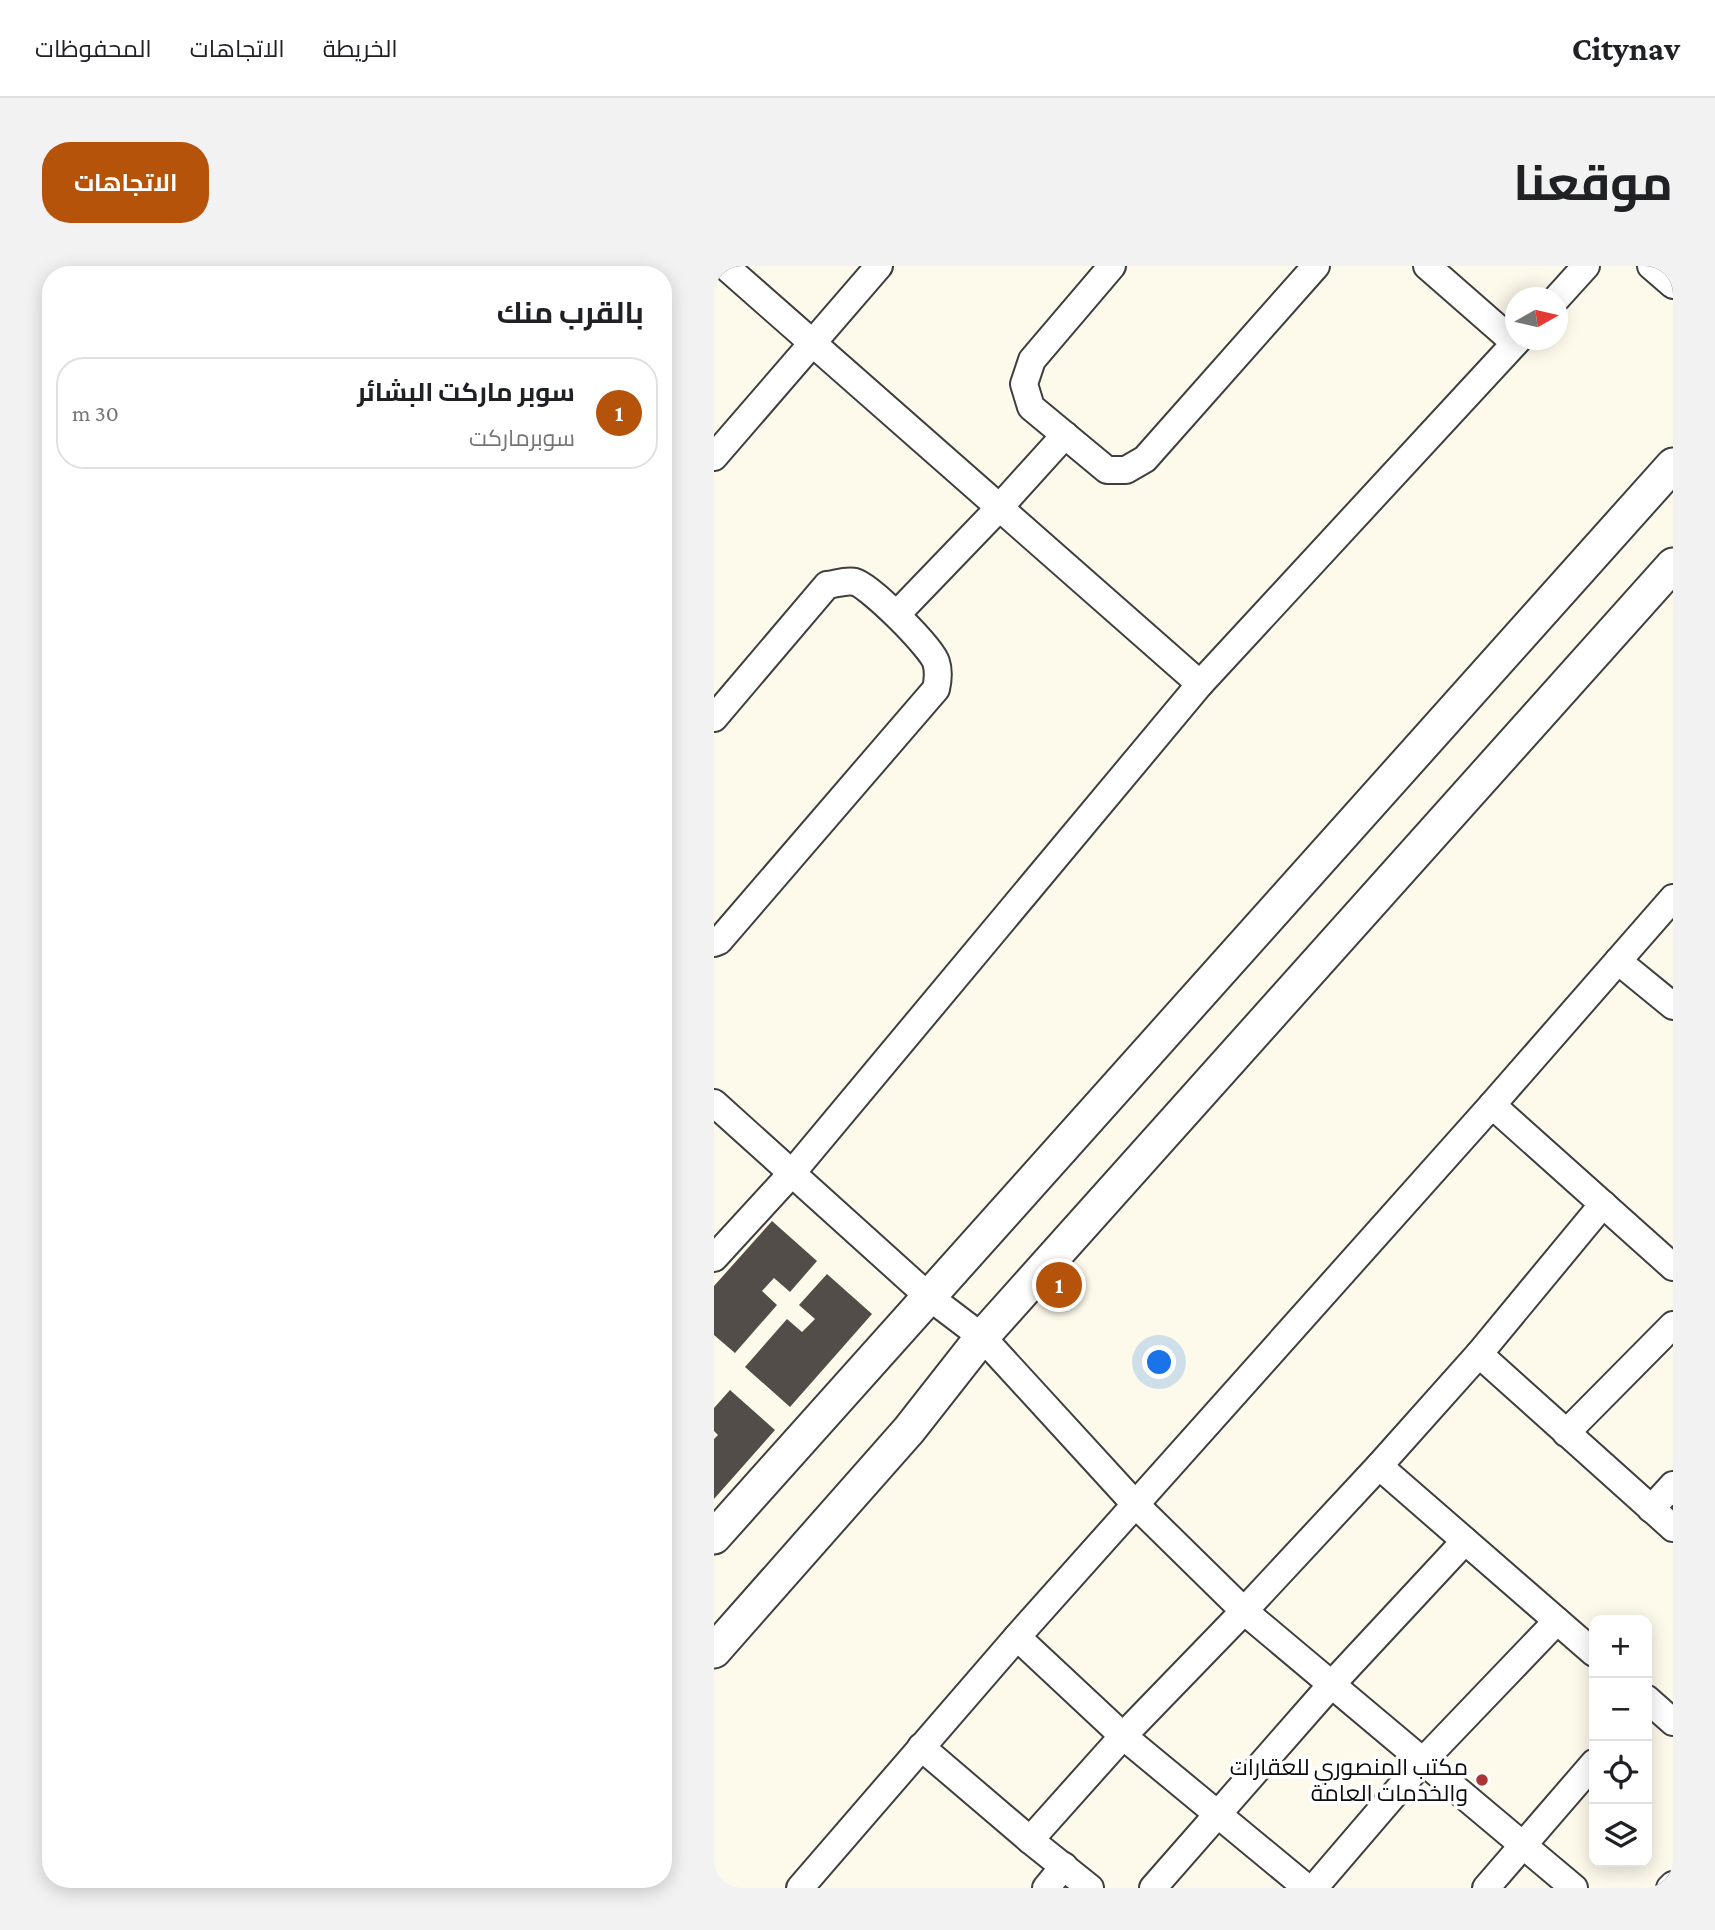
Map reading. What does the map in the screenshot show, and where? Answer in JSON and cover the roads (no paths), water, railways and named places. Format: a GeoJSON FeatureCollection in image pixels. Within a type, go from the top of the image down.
{"type":"FeatureCollection","features":[{"type":"Feature","properties":{"kind":"street"},"geometry":{"type":"LineString","coordinates":[[724,266],[1200,684]]}},
{"type":"Feature","properties":{"kind":"street"},"geometry":{"type":"LineString","coordinates":[[714,457],[879,266]]}},
{"type":"Feature","properties":{"kind":"street"},"geometry":{"type":"LineString","coordinates":[[1112,266],[1032,360],[1024,384],[1031,407],[1107,470],[1126,470],[1145,459],[1316,266]]}},
{"type":"Feature","properties":{"kind":"street"},"geometry":{"type":"LineString","coordinates":[[1427,266],[1505,331]]}},
{"type":"Feature","properties":{"kind":"street"},"geometry":{"type":"LineString","coordinates":[[1567,287],[1586,266]]}},
{"type":"Feature","properties":{"kind":"street"},"geometry":{"type":"LineString","coordinates":[[1651,266],[1673,285]]}},
{"type":"Feature","properties":{"kind":"street"},"geometry":{"type":"LineString","coordinates":[[714,1258],[792,1173],[1200,684],[1509,350]]}},
{"type":"Feature","properties":{"kind":"street"},"geometry":{"type":"LineString","coordinates":[[897,614],[1065,435]]}},
{"type":"Feature","properties":{"kind":"street"},"geometry":{"type":"LineString","coordinates":[[714,1537],[1673,465]]}},
{"type":"Feature","properties":{"kind":"street"},"geometry":{"type":"LineString","coordinates":[[714,1651],[909,1430],[982,1337],[1673,565]]}},
{"type":"Feature","properties":{"kind":"street"},"geometry":{"type":"LineString","coordinates":[[714,718],[827,585],[857,582],[897,614],[936,660],[936,689],[719,941],[714,943]]}},
{"type":"Feature","properties":{"kind":"street"},"geometry":{"type":"LineString","coordinates":[[800,1888],[1017,1637],[1673,898]]}},
{"type":"Feature","properties":{"kind":"street"},"geometry":{"type":"LineString","coordinates":[[1618,961],[1673,1006]]}},
{"type":"Feature","properties":{"kind":"street"},"geometry":{"type":"LineString","coordinates":[[714,1103],[928,1296],[982,1337],[1135,1504],[1244,1611],[1574,1888]]}},
{"type":"Feature","properties":{"kind":"street"},"geometry":{"type":"LineString","coordinates":[[1492,1105],[1673,1267]]}},
{"type":"Feature","properties":{"kind":"street"},"geometry":{"type":"LineString","coordinates":[[1030,1840],[1123,1736],[1379,1466],[1479,1354],[1603,1204]]}},
{"type":"Feature","properties":{"kind":"street"},"geometry":{"type":"LineString","coordinates":[[1566,1433],[1673,1325]]}},
{"type":"Feature","properties":{"kind":"street"},"geometry":{"type":"LineString","coordinates":[[1479,1354],[1673,1528]]}},
{"type":"Feature","properties":{"kind":"street"},"geometry":{"type":"LineString","coordinates":[[1379,1466],[1589,1650]]}},
{"type":"Feature","properties":{"kind":"street"},"geometry":{"type":"LineString","coordinates":[[1651,1509],[1673,1485]]}},
{"type":"Feature","properties":{"kind":"street"},"geometry":{"type":"LineString","coordinates":[[1153,1888],[1331,1685],[1465,1541]]}},
{"type":"Feature","properties":{"kind":"street"},"geometry":{"type":"LineString","coordinates":[[1314,1888],[1422,1762],[1557,1621]]}},
{"type":"Feature","properties":{"kind":"street"},"geometry":{"type":"LineString","coordinates":[[1017,1637],[1123,1736],[1307,1888]]}},
{"type":"Feature","properties":{"kind":"street"},"geometry":{"type":"LineString","coordinates":[[1652,1705],[1673,1722]]}},
{"type":"Feature","properties":{"kind":"street"},"geometry":{"type":"LineString","coordinates":[[921,1747],[1090,1888]]}},
{"type":"Feature","properties":{"kind":"street"},"geometry":{"type":"LineString","coordinates":[[1486,1888],[1589,1769]]}},
{"type":"Feature","properties":{"kind":"street"},"geometry":{"type":"LineString","coordinates":[[1046,1888],[1064,1866]]}},
{"type":"Feature","properties":{"kind":"place","name":"سوبر ماركت البشائر"},"geometry":{"type":"Point","coordinates":[1059,1285]}},
{"type":"Feature","properties":{"kind":"place","name":"مكتب المنصوري للعقارات والخدمات العامة"},"geometry":{"type":"Point","coordinates":[1482,1780]}}]}
